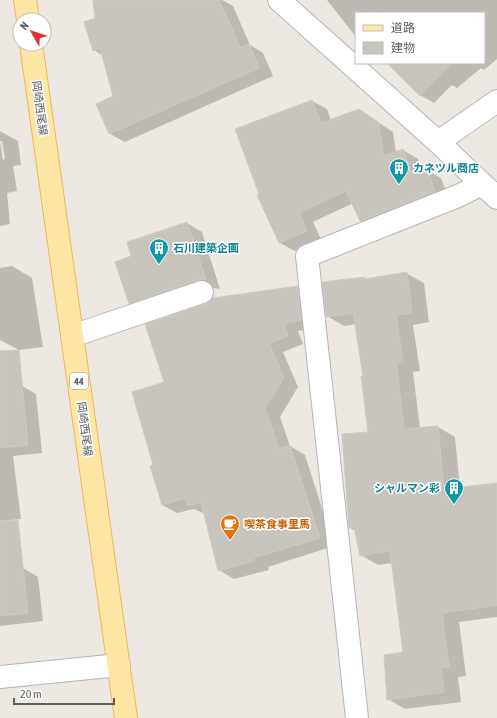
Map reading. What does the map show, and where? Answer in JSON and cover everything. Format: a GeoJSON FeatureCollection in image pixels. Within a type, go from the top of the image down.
{"type":"FeatureCollection","features":[{"type":"Feature","properties":{"kind":"main road"},"geometry":{"type":"LineString","coordinates":[[25,0],[27,12]]}},
{"type":"Feature","properties":{"kind":"main road","name":"岡崎西尾線"},"geometry":{"type":"LineString","coordinates":[[32,52],[126,718]]}},
{"type":"Feature","properties":{"kind":"street"},"geometry":{"type":"LineString","coordinates":[[279,0],[438,142],[489,191]]}},
{"type":"Feature","properties":{"kind":"street"},"geometry":{"type":"LineString","coordinates":[[438,142],[497,101]]}},
{"type":"Feature","properties":{"kind":"street"},"geometry":{"type":"LineString","coordinates":[[357,718],[307,256],[458,196],[489,191]]}},
{"type":"Feature","properties":{"kind":"street"},"geometry":{"type":"LineString","coordinates":[[72,336],[202,292]]}},
{"type":"Feature","properties":{"kind":"street"},"geometry":{"type":"LineString","coordinates":[[0,677],[119,665]]}},
{"type":"Feature","properties":{"kind":"building"},"geometry":{"type":"Polygon","coordinates":[[[93,0],[219,0],[240,47],[249,44],[259,68],[109,134],[96,104],[113,96],[100,48],[93,51],[84,22],[95,18],[93,0]]]}},
{"type":"Feature","properties":{"kind":"building"},"geometry":{"type":"Polygon","coordinates":[[[388,64],[451,64],[420,96],[388,64]]]}},
{"type":"Feature","properties":{"kind":"building"},"geometry":{"type":"Polygon","coordinates":[[[312,100],[321,123],[359,109],[378,122],[384,156],[403,149],[412,174],[427,168],[435,192],[360,221],[346,191],[299,213],[307,231],[279,243],[257,195],[259,194],[235,129],[312,100]]]}},
{"type":"Feature","properties":{"kind":"building","name":"石川建築企画"},"geometry":{"type":"Polygon","coordinates":[[[187,222],[206,280],[198,280],[129,304],[115,262],[131,256],[127,242],[187,222]]]}},
{"type":"Feature","properties":{"kind":"building"},"geometry":{"type":"Polygon","coordinates":[[[407,272],[412,313],[396,315],[403,362],[396,363],[404,429],[438,426],[444,489],[497,483],[497,605],[442,613],[449,667],[441,667],[444,692],[387,700],[384,655],[403,652],[390,551],[360,556],[354,527],[349,528],[342,434],[368,432],[361,376],[363,376],[353,313],[326,317],[322,282],[365,277],[365,279],[407,272]]]}},
{"type":"Feature","properties":{"kind":"building"},"geometry":{"type":"Polygon","coordinates":[[[298,286],[301,320],[284,323],[288,336],[269,343],[284,378],[265,408],[279,449],[290,445],[320,538],[253,558],[254,561],[218,571],[201,502],[188,506],[186,498],[162,505],[150,466],[153,465],[132,392],[164,382],[145,324],[206,304],[213,298],[298,286]]]}},
{"type":"Feature","properties":{"kind":"building"},"geometry":{"type":"Polygon","coordinates":[[[19,350],[28,445],[0,448],[0,351],[19,350]]]}},
{"type":"Feature","properties":{"kind":"building"},"geometry":{"type":"Polygon","coordinates":[[[18,520],[28,613],[0,616],[0,521],[18,520]]]}},
{"type":"Feature","properties":{"kind":"place","name":"カネツル商店"},"geometry":{"type":"Point","coordinates":[399,185]}},
{"type":"Feature","properties":{"kind":"place","name":"石川建築企画"},"geometry":{"type":"Point","coordinates":[159,265]}},
{"type":"Feature","properties":{"kind":"place","name":"シャルマン彩"},"geometry":{"type":"Point","coordinates":[454,505]}},
{"type":"Feature","properties":{"kind":"place","name":"喫茶食事里馬"},"geometry":{"type":"Point","coordinates":[230,541]}}]}
